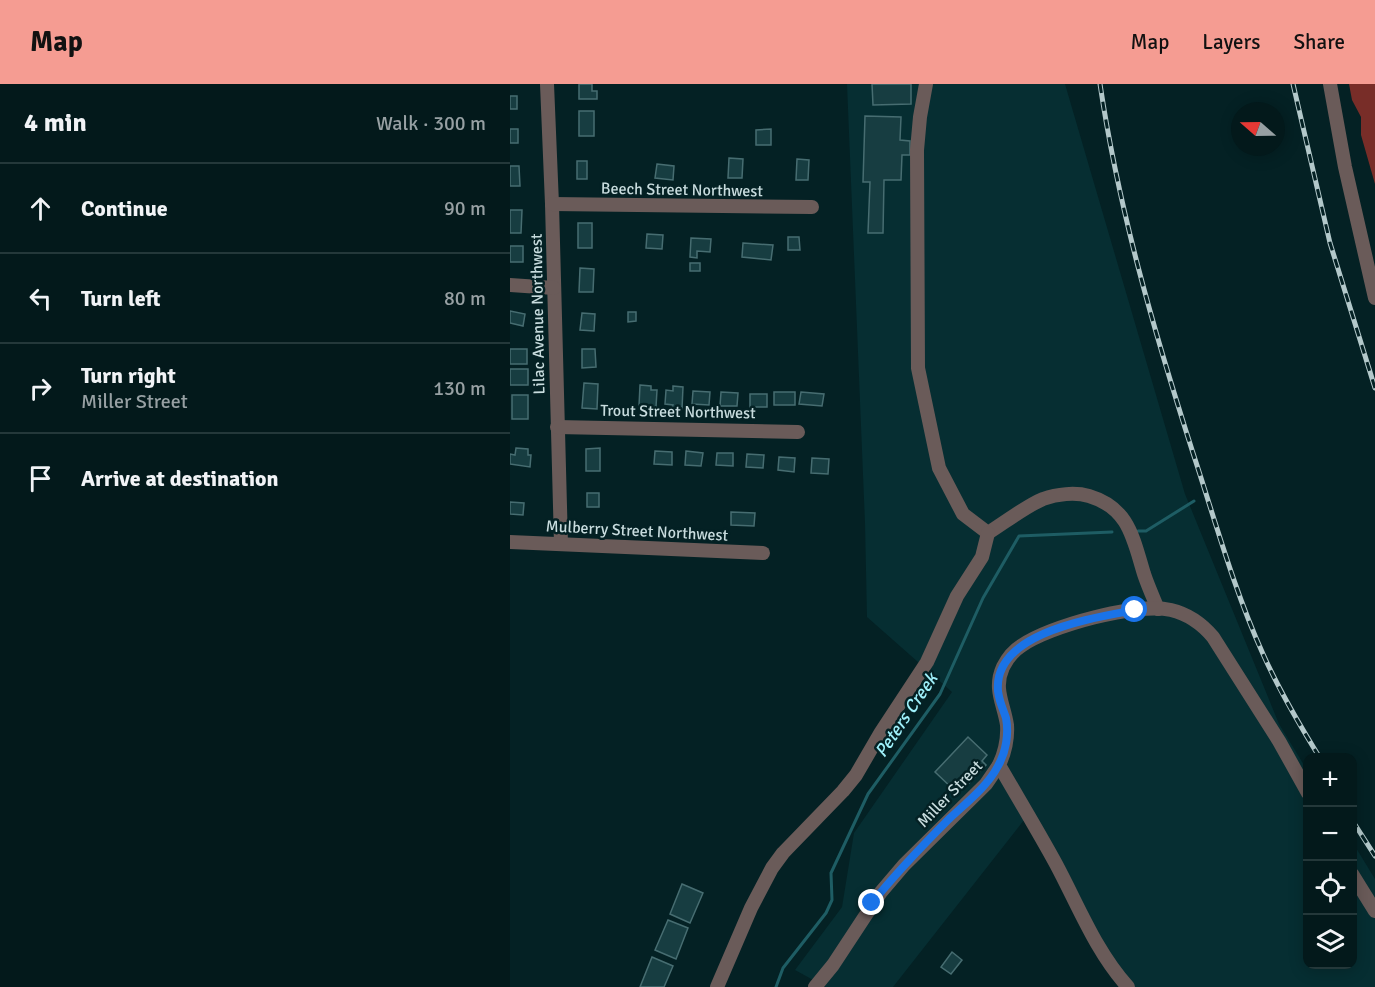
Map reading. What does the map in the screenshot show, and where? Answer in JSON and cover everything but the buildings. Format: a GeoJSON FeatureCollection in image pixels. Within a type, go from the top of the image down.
{"type":"FeatureCollection","features":[{"type":"Feature","properties":{"kind":"street","name":"Lilac Avenue Northwest"},"geometry":{"type":"LineString","coordinates":[[547,84],[561,544]]}},
{"type":"Feature","properties":{"kind":"street"},"geometry":{"type":"LineString","coordinates":[[926,84],[917,150],[918,368],[939,468],[963,514],[988,533]]}},
{"type":"Feature","properties":{"kind":"street"},"geometry":{"type":"LineString","coordinates":[[1330,84],[1345,167],[1375,298]]}},
{"type":"Feature","properties":{"kind":"street","name":"Beech Street Northwest"},"geometry":{"type":"LineString","coordinates":[[552,204],[812,207]]}},
{"type":"Feature","properties":{"kind":"street"},"geometry":{"type":"LineString","coordinates":[[510,285],[554,288]]}},
{"type":"Feature","properties":{"kind":"street","name":"Trout Street Northwest"},"geometry":{"type":"LineString","coordinates":[[557,427],[798,432]]}},
{"type":"Feature","properties":{"kind":"street"},"geometry":{"type":"LineString","coordinates":[[717,987],[751,908],[772,868],[783,853],[856,775],[880,732],[918,677],[957,596],[982,557],[988,533],[1043,499],[1078,492],[1103,500],[1122,516],[1139,552],[1144,574],[1158,609]]}},
{"type":"Feature","properties":{"kind":"street","name":"Mulberry Street Northwest"},"geometry":{"type":"LineString","coordinates":[[510,542],[763,553]]}},
{"type":"Feature","properties":{"kind":"street"},"geometry":{"type":"LineString","coordinates":[[1128,987],[1113,969],[999,765],[1004,753],[1007,727],[1000,701],[999,680],[1010,657],[1020,646],[1060,627],[1114,614],[1158,609],[1181,613],[1208,631],[1274,732],[1303,785]]}},
{"type":"Feature","properties":{"kind":"street","name":"Miller Street"},"geometry":{"type":"LineString","coordinates":[[815,987],[833,965],[881,892],[986,784],[999,765]]}},
{"type":"Feature","properties":{"kind":"street"},"geometry":{"type":"LineString","coordinates":[[1357,881],[1375,911]]}},
{"type":"Feature","properties":{"kind":"shaded area"},"geometry":{"type":"Polygon","coordinates":[[[847,84],[1065,84],[1185,494],[1279,724],[1303,763],[1303,969],[1357,969],[1357,850],[1375,879],[1375,987],[1122,987],[1024,820],[893,987],[826,987],[795,970],[842,907],[854,833],[952,692],[867,617],[847,84]]]}},
{"type":"Feature","properties":{"kind":"shaded area"},"geometry":{"type":"Polygon","coordinates":[[[1349,84],[1375,84],[1375,184],[1361,135],[1361,117],[1352,100],[1349,84]]]}},
{"type":"Feature","properties":{"kind":"waterway","name":"Peters Creek"},"geometry":{"type":"LineString","coordinates":[[1138,531],[1146,531],[1194,501]]}},
{"type":"Feature","properties":{"kind":"waterway","name":"Peters Creek"},"geometry":{"type":"LineString","coordinates":[[776,987],[783,968],[826,913],[832,900],[831,873],[868,794],[940,694],[983,598],[1019,536],[1112,532]]}},
{"type":"Feature","properties":{"kind":"railway"},"geometry":{"type":"LineString","coordinates":[[1100,84],[1117,178],[1139,270],[1225,555],[1269,667],[1317,753]]}},
{"type":"Feature","properties":{"kind":"railway"},"geometry":{"type":"LineString","coordinates":[[1293,84],[1330,243],[1375,388]]}},
{"type":"Feature","properties":{"kind":"railway"},"geometry":{"type":"LineString","coordinates":[[1357,828],[1375,856]]}},
{"type":"Feature","properties":{"kind":"route"},"geometry":{"type":"LineString","coordinates":[[872,903],[904,866],[986,784],[999,765],[1007,740],[1007,727],[998,689],[1003,667],[1010,657],[1020,646],[1060,627],[1135,610]]}}]}
